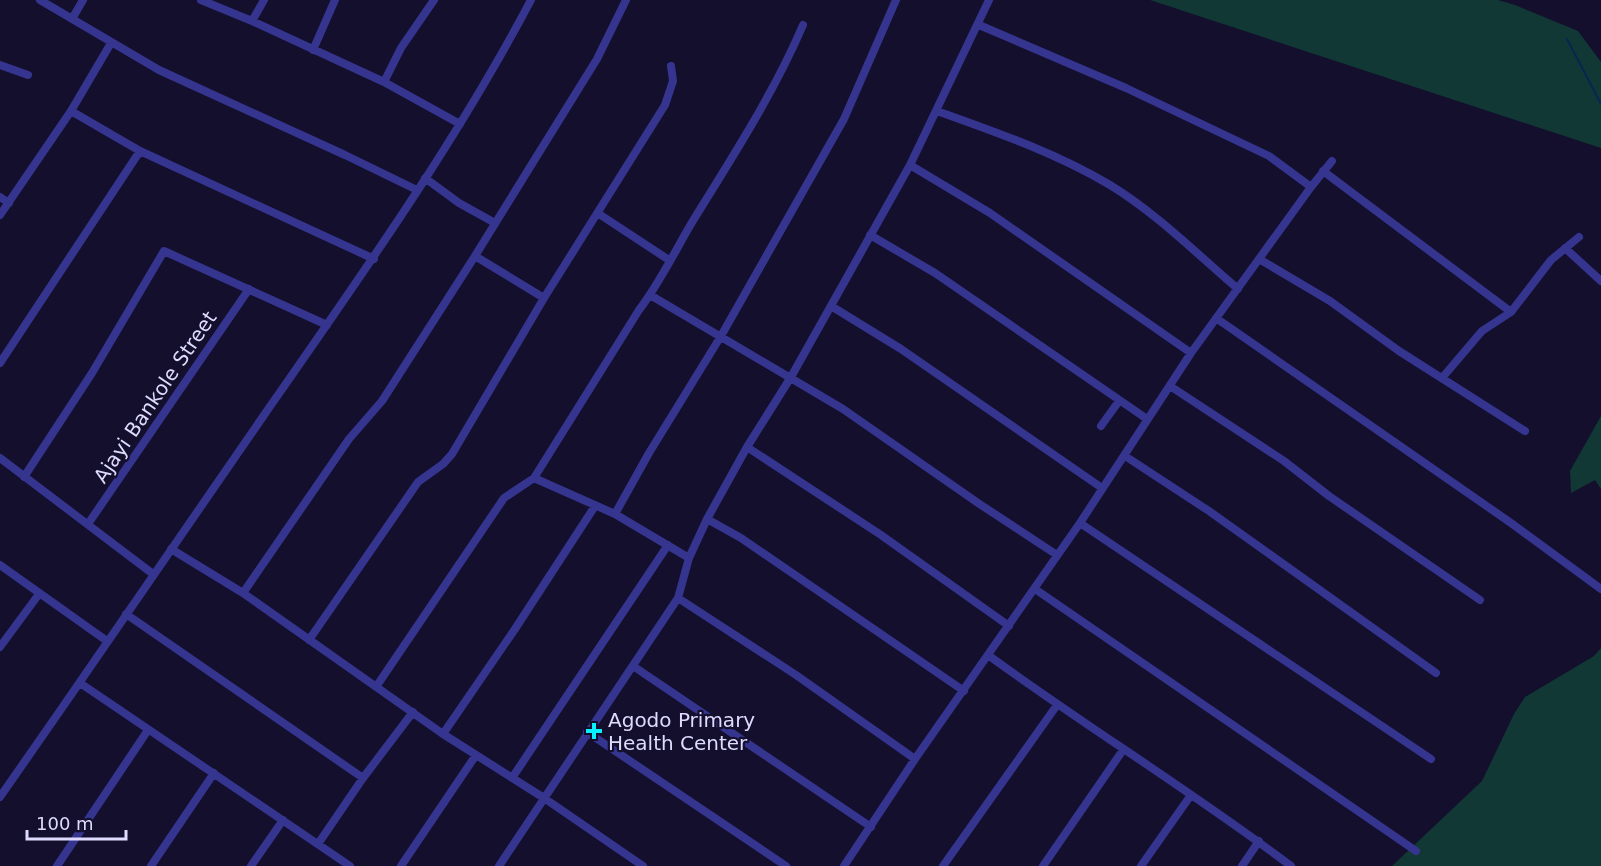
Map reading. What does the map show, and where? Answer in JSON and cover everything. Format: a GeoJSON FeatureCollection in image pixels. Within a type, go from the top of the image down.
{"type":"FeatureCollection","features":[{"type":"Feature","properties":{"kind":"street"},"geometry":{"type":"LineString","coordinates":[[40,0],[159,70],[417,190]]}},
{"type":"Feature","properties":{"kind":"street"},"geometry":{"type":"LineString","coordinates":[[72,19],[84,0]]}},
{"type":"Feature","properties":{"kind":"street"},"geometry":{"type":"LineString","coordinates":[[252,21],[264,0]]}},
{"type":"Feature","properties":{"kind":"street"},"geometry":{"type":"LineString","coordinates":[[314,50],[335,0]]}},
{"type":"Feature","properties":{"kind":"street"},"geometry":{"type":"LineString","coordinates":[[384,82],[401,48],[434,0]]}},
{"type":"Feature","properties":{"kind":"street"},"geometry":{"type":"LineString","coordinates":[[0,797],[374,259],[460,124],[531,0]]}},
{"type":"Feature","properties":{"kind":"street"},"geometry":{"type":"LineString","coordinates":[[243,593],[349,439],[382,401],[597,59],[626,0]]}},
{"type":"Feature","properties":{"kind":"street"},"geometry":{"type":"LineString","coordinates":[[615,514],[648,453],[721,336],[844,119],[896,0]]}},
{"type":"Feature","properties":{"kind":"street"},"geometry":{"type":"LineString","coordinates":[[499,866],[678,598],[689,558],[707,519],[747,447],[791,377],[909,165],[989,0]]}},
{"type":"Feature","properties":{"kind":"street"},"geometry":{"type":"LineString","coordinates":[[207,1],[384,82],[460,124]]}},
{"type":"Feature","properties":{"kind":"street"},"geometry":{"type":"LineString","coordinates":[[376,687],[504,498],[534,478],[650,296],[669,260],[760,113],[788,60],[803,25]]}},
{"type":"Feature","properties":{"kind":"street"},"geometry":{"type":"LineString","coordinates":[[978,25],[1126,88],[1269,156],[1311,186]]}},
{"type":"Feature","properties":{"kind":"street"},"geometry":{"type":"LineString","coordinates":[[0,215],[71,111],[111,43]]}},
{"type":"Feature","properties":{"kind":"street"},"geometry":{"type":"LineString","coordinates":[[0,65],[28,75]]}},
{"type":"Feature","properties":{"kind":"street"},"geometry":{"type":"LineString","coordinates":[[309,640],[418,482],[443,464],[452,454],[544,298],[665,105],[673,81],[671,66]]}},
{"type":"Feature","properties":{"kind":"street"},"geometry":{"type":"LineString","coordinates":[[71,111],[140,151],[374,259]]}},
{"type":"Feature","properties":{"kind":"street"},"geometry":{"type":"LineString","coordinates":[[937,111],[1033,147],[1110,185],[1135,202],[1238,289]]}},
{"type":"Feature","properties":{"kind":"street"},"geometry":{"type":"LineString","coordinates":[[0,363],[140,151]]}},
{"type":"Feature","properties":{"kind":"street"},"geometry":{"type":"LineString","coordinates":[[844,866],[915,759],[1080,523],[1191,353],[1332,160]]}},
{"type":"Feature","properties":{"kind":"street"},"geometry":{"type":"LineString","coordinates":[[909,165],[990,213],[1191,353]]}},
{"type":"Feature","properties":{"kind":"street"},"geometry":{"type":"LineString","coordinates":[[1323,171],[1511,312]]}},
{"type":"Feature","properties":{"kind":"street"},"geometry":{"type":"LineString","coordinates":[[425,178],[459,203],[495,223]]}},
{"type":"Feature","properties":{"kind":"street"},"geometry":{"type":"LineString","coordinates":[[0,197],[9,203]]}},
{"type":"Feature","properties":{"kind":"street"},"geometry":{"type":"LineString","coordinates":[[598,214],[669,260]]}},
{"type":"Feature","properties":{"kind":"street"},"geometry":{"type":"LineString","coordinates":[[870,235],[935,273],[1147,420]]}},
{"type":"Feature","properties":{"kind":"street"},"geometry":{"type":"LineString","coordinates":[[1442,378],[1482,331],[1511,312],[1551,260],[1579,237]]}},
{"type":"Feature","properties":{"kind":"street"},"geometry":{"type":"LineString","coordinates":[[1565,248],[1601,281]]}},
{"type":"Feature","properties":{"kind":"street"},"geometry":{"type":"LineString","coordinates":[[24,477],[92,373],[164,251],[327,325]]}},
{"type":"Feature","properties":{"kind":"street"},"geometry":{"type":"LineString","coordinates":[[475,256],[544,298]]}},
{"type":"Feature","properties":{"kind":"street"},"geometry":{"type":"LineString","coordinates":[[1259,259],[1330,301],[1400,351],[1525,431]]}},
{"type":"Feature","properties":{"kind":"street","name":"Ajayi Bankole Street"},"geometry":{"type":"LineString","coordinates":[[88,525],[249,289]]}},
{"type":"Feature","properties":{"kind":"street"},"geometry":{"type":"LineString","coordinates":[[650,296],[843,409],[1057,555]]}},
{"type":"Feature","properties":{"kind":"street"},"geometry":{"type":"LineString","coordinates":[[831,306],[901,349],[1102,488]]}},
{"type":"Feature","properties":{"kind":"street"},"geometry":{"type":"LineString","coordinates":[[1216,318],[1601,589]]}},
{"type":"Feature","properties":{"kind":"street"},"geometry":{"type":"LineString","coordinates":[[1170,386],[1284,461],[1329,496],[1480,600]]}},
{"type":"Feature","properties":{"kind":"street"},"geometry":{"type":"LineString","coordinates":[[1101,426],[1119,401]]}},
{"type":"Feature","properties":{"kind":"street"},"geometry":{"type":"LineString","coordinates":[[747,447],[881,535],[1009,626]]}},
{"type":"Feature","properties":{"kind":"street"},"geometry":{"type":"LineString","coordinates":[[1125,456],[1209,511],[1436,672]]}},
{"type":"Feature","properties":{"kind":"street"},"geometry":{"type":"LineString","coordinates":[[0,458],[153,574]]}},
{"type":"Feature","properties":{"kind":"street"},"geometry":{"type":"LineString","coordinates":[[534,478],[615,514],[689,558]]}},
{"type":"Feature","properties":{"kind":"street"},"geometry":{"type":"LineString","coordinates":[[443,734],[595,506]]}},
{"type":"Feature","properties":{"kind":"street"},"geometry":{"type":"LineString","coordinates":[[707,519],[741,538],[964,691]]}},
{"type":"Feature","properties":{"kind":"street"},"geometry":{"type":"LineString","coordinates":[[1080,523],[1431,759]]}},
{"type":"Feature","properties":{"kind":"street"},"geometry":{"type":"LineString","coordinates":[[512,778],[668,545]]}},
{"type":"Feature","properties":{"kind":"street"},"geometry":{"type":"LineString","coordinates":[[171,549],[243,593],[443,734],[544,798],[643,866]]}},
{"type":"Feature","properties":{"kind":"street"},"geometry":{"type":"LineString","coordinates":[[0,565],[107,641]]}},
{"type":"Feature","properties":{"kind":"street"},"geometry":{"type":"LineString","coordinates":[[1035,589],[1416,851]]}},
{"type":"Feature","properties":{"kind":"street"},"geometry":{"type":"LineString","coordinates":[[0,647],[39,594]]}},
{"type":"Feature","properties":{"kind":"street"},"geometry":{"type":"LineString","coordinates":[[678,598],[796,675],[915,759]]}},
{"type":"Feature","properties":{"kind":"street"},"geometry":{"type":"LineString","coordinates":[[126,614],[363,778]]}},
{"type":"Feature","properties":{"kind":"street"},"geometry":{"type":"LineString","coordinates":[[988,655],[1291,866]]}},
{"type":"Feature","properties":{"kind":"street"},"geometry":{"type":"LineString","coordinates":[[633,666],[871,827]]}},
{"type":"Feature","properties":{"kind":"street"},"geometry":{"type":"LineString","coordinates":[[80,683],[350,866]]}},
{"type":"Feature","properties":{"kind":"street"},"geometry":{"type":"LineString","coordinates":[[943,866],[1057,705]]}},
{"type":"Feature","properties":{"kind":"street"},"geometry":{"type":"LineString","coordinates":[[318,844],[363,778],[413,712]]}},
{"type":"Feature","properties":{"kind":"street"},"geometry":{"type":"LineString","coordinates":[[57,866],[148,730]]}},
{"type":"Feature","properties":{"kind":"street"},"geometry":{"type":"LineString","coordinates":[[587,732],[786,866]]}},
{"type":"Feature","properties":{"kind":"street"},"geometry":{"type":"LineString","coordinates":[[1043,866],[1123,750]]}},
{"type":"Feature","properties":{"kind":"street"},"geometry":{"type":"LineString","coordinates":[[402,866],[476,755]]}},
{"type":"Feature","properties":{"kind":"street"},"geometry":{"type":"LineString","coordinates":[[151,866],[214,773]]}},
{"type":"Feature","properties":{"kind":"street"},"geometry":{"type":"LineString","coordinates":[[1141,866],[1191,795]]}},
{"type":"Feature","properties":{"kind":"street"},"geometry":{"type":"LineString","coordinates":[[251,866],[283,820]]}},
{"type":"Feature","properties":{"kind":"street"},"geometry":{"type":"LineString","coordinates":[[1242,866],[1259,842]]}},
{"type":"Feature","properties":{"kind":"green space"},"geometry":{"type":"Polygon","coordinates":[[[1150,0],[1498,0],[1515,5],[1578,31],[1601,62],[1601,148],[1150,0]]]}},
{"type":"Feature","properties":{"kind":"green space"},"geometry":{"type":"Polygon","coordinates":[[[1601,416],[1601,489],[1595,480],[1571,493],[1570,471],[1601,416]]]}},
{"type":"Feature","properties":{"kind":"green space"},"geometry":{"type":"Polygon","coordinates":[[[1601,648],[1601,866],[1392,866],[1482,781],[1514,714],[1525,697],[1594,656],[1601,648]]]}},
{"type":"Feature","properties":{"kind":"waterway"},"geometry":{"type":"LineString","coordinates":[[1567,39],[1601,104]]}},
{"type":"Feature","properties":{"kind":"place","name":"Agodo Primary Health Center"},"geometry":{"type":"Point","coordinates":[594,731]}}]}
